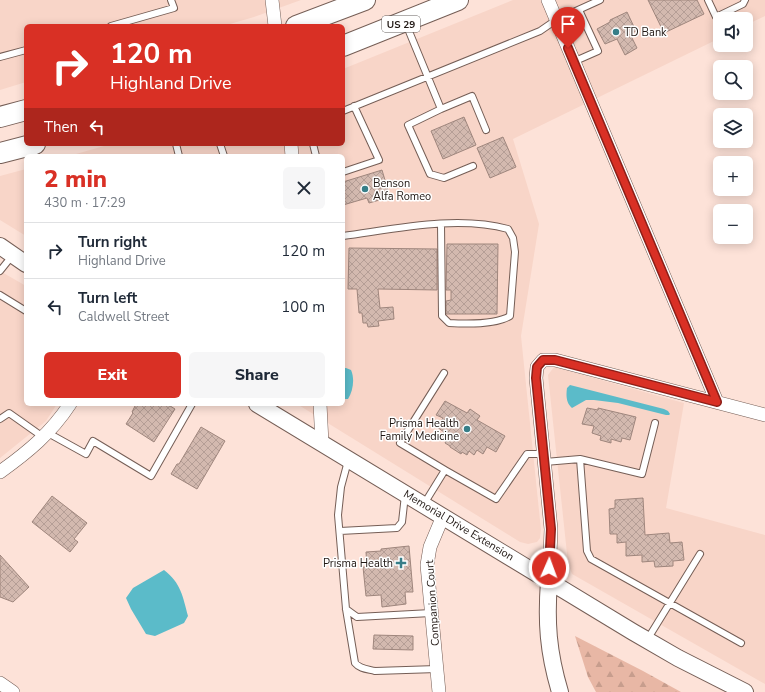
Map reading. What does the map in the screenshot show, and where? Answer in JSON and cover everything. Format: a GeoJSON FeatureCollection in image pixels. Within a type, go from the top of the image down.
{"type":"FeatureCollection","features":[{"type":"Feature","properties":{"kind":"main road"},"geometry":{"type":"LineString","coordinates":[[301,24],[366,0]]}},
{"type":"Feature","properties":{"kind":"main road","name":"US 29"},"geometry":{"type":"LineString","coordinates":[[345,45],[458,0]]}},
{"type":"Feature","properties":{"kind":"main road"},"geometry":{"type":"LineString","coordinates":[[0,117],[24,111]]}},
{"type":"Feature","properties":{"kind":"main road"},"geometry":{"type":"LineString","coordinates":[[0,153],[27,146]]}},
{"type":"Feature","properties":{"kind":"street"},"geometry":{"type":"LineString","coordinates":[[272,0],[275,24]]}},
{"type":"Feature","properties":{"kind":"street"},"geometry":{"type":"LineString","coordinates":[[548,0],[717,402]]}},
{"type":"Feature","properties":{"kind":"street"},"geometry":{"type":"LineString","coordinates":[[6,251],[24,263]]}},
{"type":"Feature","properties":{"kind":"street"},"geometry":{"type":"LineString","coordinates":[[560,692],[551,656],[547,628],[551,529],[536,378],[537,367],[543,360],[555,360],[765,414]]}},
{"type":"Feature","properties":{"kind":"street"},"geometry":{"type":"LineString","coordinates":[[0,472],[46,435],[61,418],[69,406]]}},
{"type":"Feature","properties":{"kind":"street","name":"Memorial Drive Extension"},"geometry":{"type":"LineString","coordinates":[[260,406],[647,640],[678,658],[745,692]]}},
{"type":"Feature","properties":{"kind":"street"},"geometry":{"type":"LineString","coordinates":[[320,406],[322,443]]}},
{"type":"Feature","properties":{"kind":"street","name":"Companion Court"},"geometry":{"type":"LineString","coordinates":[[440,692],[427,565],[430,547],[443,516]]}},
{"type":"Feature","properties":{"kind":"street"},"geometry":{"type":"LineString","coordinates":[[0,683],[13,692]]}},
{"type":"Feature","properties":{"kind":"lane"},"geometry":{"type":"LineString","coordinates":[[118,24],[174,8],[171,0]]}},
{"type":"Feature","properties":{"kind":"lane"},"geometry":{"type":"LineString","coordinates":[[345,110],[540,31],[556,20],[600,0]]}},
{"type":"Feature","properties":{"kind":"lane"},"geometry":{"type":"LineString","coordinates":[[708,0],[716,17],[744,2]]}},
{"type":"Feature","properties":{"kind":"lane"},"geometry":{"type":"LineString","coordinates":[[573,62],[598,52],[579,10]]}},
{"type":"Feature","properties":{"kind":"lane"},"geometry":{"type":"LineString","coordinates":[[405,22],[441,109]]}},
{"type":"Feature","properties":{"kind":"lane"},"geometry":{"type":"LineString","coordinates":[[0,57],[24,51]]}},
{"type":"Feature","properties":{"kind":"lane"},"geometry":{"type":"LineString","coordinates":[[473,166],[444,178],[430,174],[408,125],[472,96],[486,130]]}},
{"type":"Feature","properties":{"kind":"lane"},"geometry":{"type":"LineString","coordinates":[[345,171],[379,160],[354,106]]}},
{"type":"Feature","properties":{"kind":"lane"},"geometry":{"type":"LineString","coordinates":[[345,236],[441,224],[494,225],[508,229],[513,238],[515,252],[510,316],[503,320],[467,324],[449,323],[442,316],[441,224]]}},
{"type":"Feature","properties":{"kind":"lane"},"geometry":{"type":"LineString","coordinates":[[0,271],[6,251]]}},
{"type":"Feature","properties":{"kind":"lane"},"geometry":{"type":"LineString","coordinates":[[0,295],[24,310]]}},
{"type":"Feature","properties":{"kind":"lane"},"geometry":{"type":"LineString","coordinates":[[444,373],[400,443],[496,499],[527,454],[544,458],[580,459],[642,474],[655,424]]}},
{"type":"Feature","properties":{"kind":"lane"},"geometry":{"type":"LineString","coordinates":[[0,419],[9,412],[46,435],[86,454],[92,441],[151,476],[191,406]]}},
{"type":"Feature","properties":{"kind":"lane"},"geometry":{"type":"LineString","coordinates":[[349,459],[341,487],[338,515],[346,610],[355,662],[358,666],[365,669],[375,670],[437,670]]}},
{"type":"Feature","properties":{"kind":"lane"},"geometry":{"type":"LineString","coordinates":[[580,459],[587,551],[591,559],[741,643]]}},
{"type":"Feature","properties":{"kind":"lane"},"geometry":{"type":"LineString","coordinates":[[424,504],[446,470]]}},
{"type":"Feature","properties":{"kind":"lane"},"geometry":{"type":"LineString","coordinates":[[340,531],[398,528],[402,522],[406,493]]}},
{"type":"Feature","properties":{"kind":"lane"},"geometry":{"type":"LineString","coordinates":[[647,640],[700,554]]}},
{"type":"Feature","properties":{"kind":"lane"},"geometry":{"type":"LineString","coordinates":[[346,610],[357,617],[431,613]]}},
{"type":"Feature","properties":{"kind":"shaded area"},"geometry":{"type":"Polygon","coordinates":[[[0,0],[301,0],[230,24],[24,24],[24,83],[0,90],[0,0]]]}},
{"type":"Feature","properties":{"kind":"shaded area"},"geometry":{"type":"Polygon","coordinates":[[[513,0],[765,0],[765,16],[753,22],[753,12],[713,12],[713,41],[513,139],[539,224],[521,336],[541,530],[540,538],[537,542],[528,544],[520,542],[300,406],[345,406],[345,154],[76,154],[104,146],[345,146],[345,68],[513,0]]]}},
{"type":"Feature","properties":{"kind":"shaded area"},"geometry":{"type":"Polygon","coordinates":[[[24,170],[24,235],[0,220],[0,176],[24,170]]]}},
{"type":"Feature","properties":{"kind":"shaded area"},"geometry":{"type":"Polygon","coordinates":[[[0,271],[24,285],[24,406],[56,406],[46,421],[0,458],[0,271]]]}},
{"type":"Feature","properties":{"kind":"shaded area"},"geometry":{"type":"Polygon","coordinates":[[[554,367],[684,403],[666,508],[765,535],[765,684],[572,574],[568,563],[548,375],[554,367]]]}},
{"type":"Feature","properties":{"kind":"green space"},"geometry":{"type":"Polygon","coordinates":[[[575,636],[681,692],[596,692],[588,677],[575,636]]]}},
{"type":"Feature","properties":{"kind":"water"},"geometry":{"type":"Polygon","coordinates":[[[345,368],[351,370],[353,377],[352,389],[348,399],[345,399],[345,368]]]}},
{"type":"Feature","properties":{"kind":"water"},"geometry":{"type":"Polygon","coordinates":[[[570,385],[664,409],[670,414],[666,415],[618,403],[594,400],[586,400],[572,408],[569,404],[567,396],[567,388],[570,385]]]}},
{"type":"Feature","properties":{"kind":"water"},"geometry":{"type":"Polygon","coordinates":[[[164,570],[178,585],[188,616],[184,623],[155,636],[146,634],[126,598],[133,588],[164,570]]]}},
{"type":"Feature","properties":{"kind":"building"},"geometry":{"type":"Polygon","coordinates":[[[648,0],[697,0],[704,14],[664,33],[648,0]]]}},
{"type":"Feature","properties":{"kind":"building","name":"TD Bank"},"geometry":{"type":"Polygon","coordinates":[[[627,12],[636,31],[630,34],[637,48],[625,55],[617,39],[605,44],[597,29],[610,22],[610,20],[627,12]]]}},
{"type":"Feature","properties":{"kind":"building"},"geometry":{"type":"Polygon","coordinates":[[[464,117],[476,145],[443,159],[431,131],[464,117]]]}},
{"type":"Feature","properties":{"kind":"building"},"geometry":{"type":"Polygon","coordinates":[[[503,137],[516,167],[490,178],[477,148],[503,137]]]}},
{"type":"Feature","properties":{"kind":"building","name":"Benson Alfa Romeo"},"geometry":{"type":"Polygon","coordinates":[[[382,170],[390,197],[369,203],[367,198],[345,204],[345,181],[382,170]]]}},
{"type":"Feature","properties":{"kind":"building"},"geometry":{"type":"Polygon","coordinates":[[[447,244],[498,244],[497,314],[446,314],[446,301],[451,300],[451,290],[446,290],[447,244]]]}},
{"type":"Feature","properties":{"kind":"building"},"geometry":{"type":"Polygon","coordinates":[[[349,248],[437,249],[437,290],[378,289],[380,308],[393,307],[394,319],[378,321],[379,326],[368,327],[367,323],[363,323],[362,313],[359,313],[357,289],[348,289],[349,248]]]}},
{"type":"Feature","properties":{"kind":"building","name":"Prisma Health Family Medicine"},"geometry":{"type":"Polygon","coordinates":[[[445,401],[467,413],[470,409],[480,416],[477,420],[505,436],[496,452],[487,447],[483,454],[477,450],[474,455],[469,451],[467,455],[462,452],[461,454],[445,443],[447,439],[442,436],[444,432],[437,427],[443,418],[436,415],[445,401]]]}},
{"type":"Feature","properties":{"kind":"building"},"geometry":{"type":"Polygon","coordinates":[[[135,406],[170,406],[175,409],[154,442],[126,424],[133,413],[132,412],[135,406]]]}},
{"type":"Feature","properties":{"kind":"building"},"geometry":{"type":"Polygon","coordinates":[[[587,408],[598,410],[598,408],[636,417],[630,440],[622,438],[621,442],[611,439],[611,443],[600,440],[601,436],[592,433],[594,426],[582,424],[587,408]]]}},
{"type":"Feature","properties":{"kind":"building"},"geometry":{"type":"Polygon","coordinates":[[[201,427],[225,441],[197,489],[171,474],[177,464],[179,464],[201,427]]]}},
{"type":"Feature","properties":{"kind":"building"},"geometry":{"type":"Polygon","coordinates":[[[52,496],[87,523],[74,539],[78,542],[70,552],[32,522],[52,496]]]}},
{"type":"Feature","properties":{"kind":"building"},"geometry":{"type":"Polygon","coordinates":[[[643,498],[645,535],[669,533],[670,543],[682,542],[684,560],[673,561],[673,566],[655,567],[654,561],[642,562],[642,555],[626,556],[626,542],[617,543],[617,534],[610,534],[609,509],[615,508],[615,500],[643,498]]]}},
{"type":"Feature","properties":{"kind":"building"},"geometry":{"type":"Polygon","coordinates":[[[409,546],[413,592],[405,592],[406,604],[382,607],[381,595],[366,596],[363,567],[367,567],[366,552],[409,546]]]}},
{"type":"Feature","properties":{"kind":"building"},"geometry":{"type":"Polygon","coordinates":[[[0,555],[29,587],[13,602],[0,597],[0,555]]]}},
{"type":"Feature","properties":{"kind":"building"},"geometry":{"type":"Polygon","coordinates":[[[374,635],[413,636],[413,650],[373,649],[374,635]]]}},
{"type":"Feature","properties":{"kind":"place","name":"TD Bank"},"geometry":{"type":"Point","coordinates":[616,32]}},
{"type":"Feature","properties":{"kind":"place","name":"Benson Alfa Romeo"},"geometry":{"type":"Point","coordinates":[365,189]}},
{"type":"Feature","properties":{"kind":"place","name":"Prisma Health Family Medicine"},"geometry":{"type":"Point","coordinates":[467,429]}},
{"type":"Feature","properties":{"kind":"place","name":"Prisma Health"},"geometry":{"type":"Point","coordinates":[401,563]}},
{"type":"Feature","properties":{"kind":"route"},"geometry":{"type":"LineString","coordinates":[[549,568],[551,529],[536,378],[537,367],[543,360],[555,360],[717,402],[568,48]]}}]}
